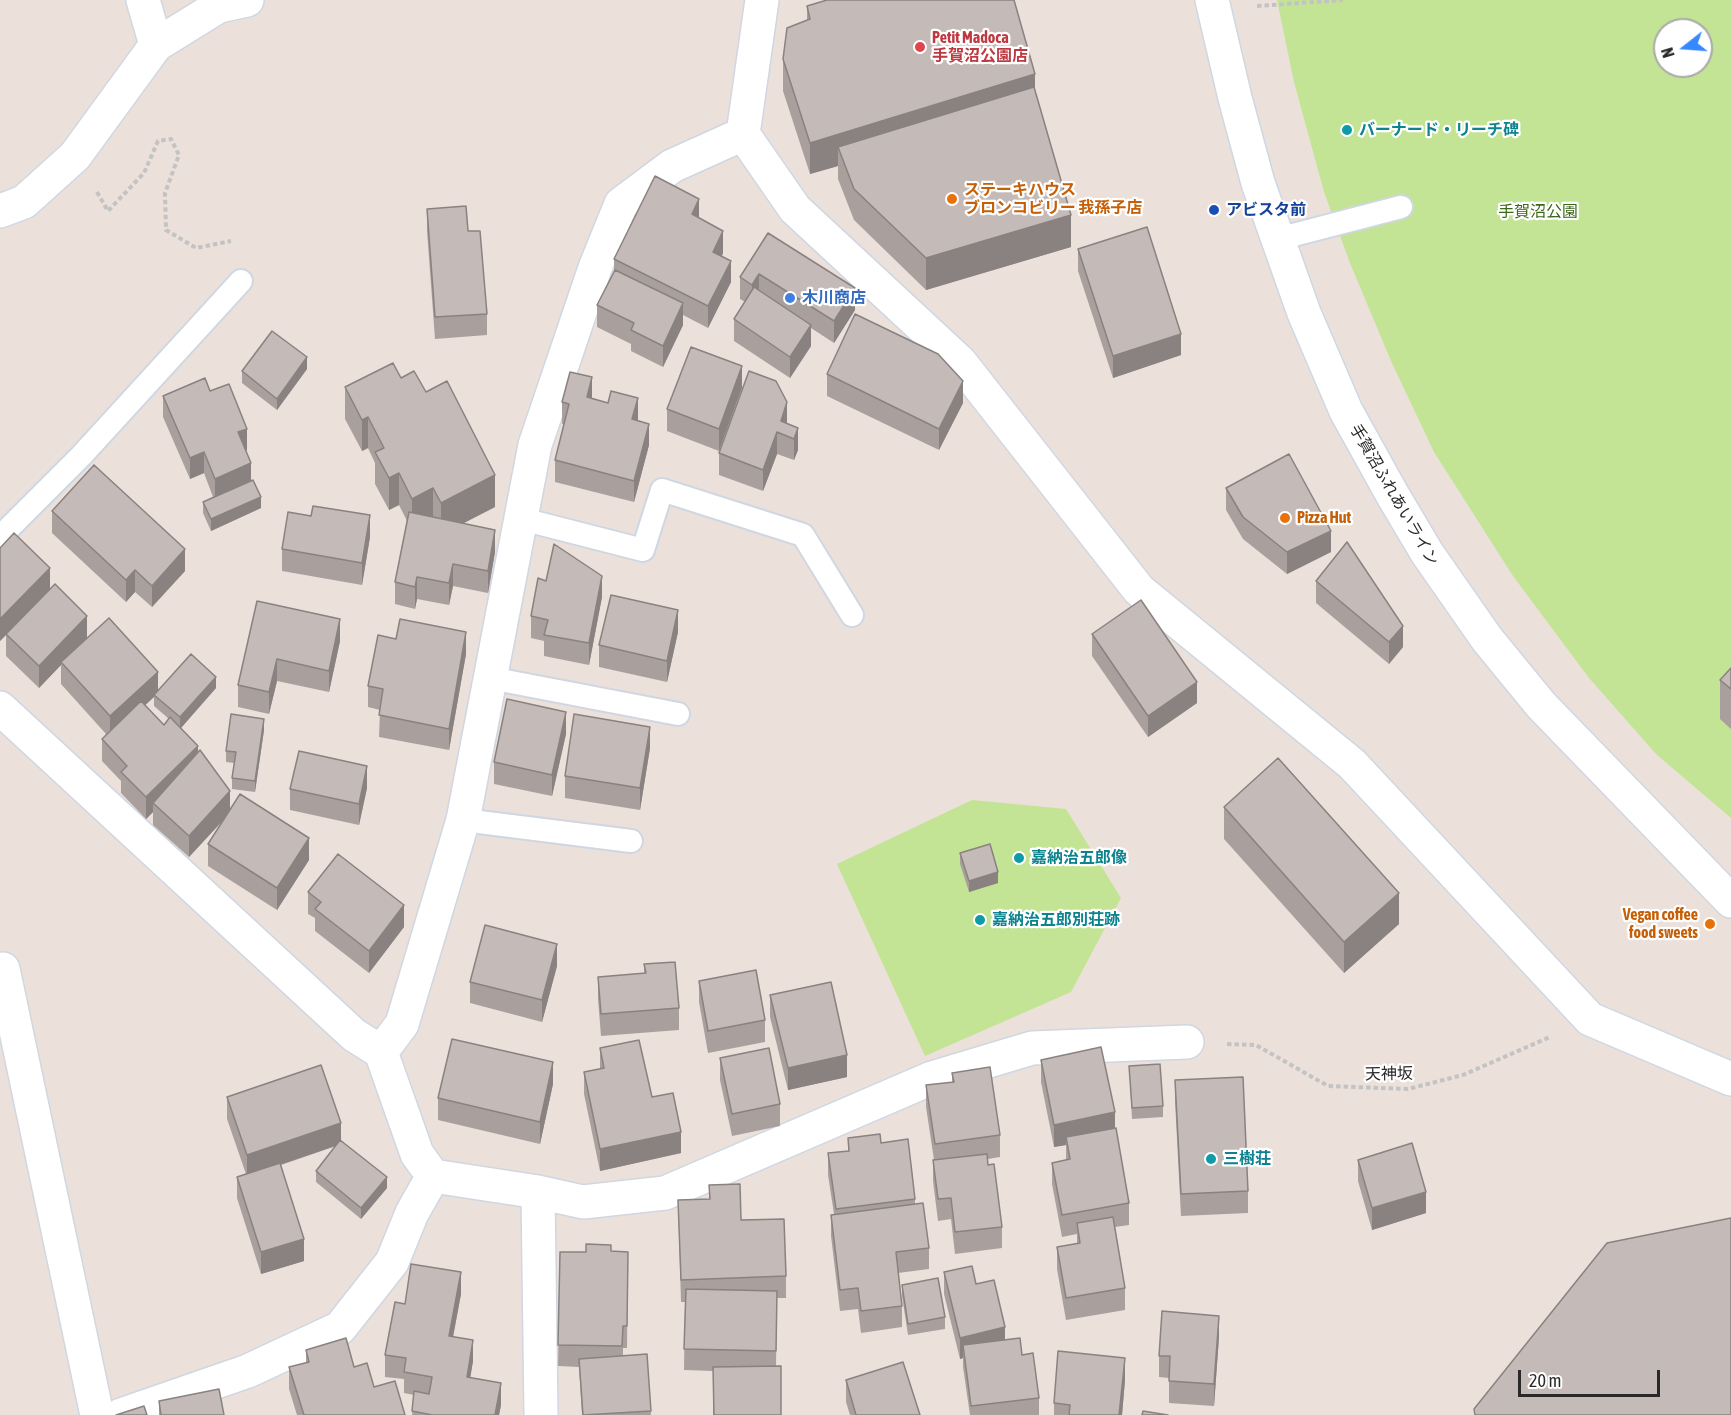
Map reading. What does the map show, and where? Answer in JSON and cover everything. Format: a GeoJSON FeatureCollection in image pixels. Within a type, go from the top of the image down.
{"type":"FeatureCollection","features":[{"type":"Feature","properties":{"kind":"street"},"geometry":{"type":"LineString","coordinates":[[144,0],[156,45]]}},
{"type":"Feature","properties":{"kind":"street"},"geometry":{"type":"LineString","coordinates":[[0,211],[24,202],[75,156],[156,45],[219,6],[247,0]]}},
{"type":"Feature","properties":{"kind":"street"},"geometry":{"type":"LineString","coordinates":[[762,0],[743,134],[795,209],[960,362],[1139,590],[1352,764],[1590,1019],[1731,1079]]}},
{"type":"Feature","properties":{"kind":"street","name":"手賀沼ふれあいライン"},"geometry":{"type":"LineString","coordinates":[[1213,4],[1255,173],[1304,313],[1346,411],[1427,553],[1487,639],[1541,705],[1731,901]]}},
{"type":"Feature","properties":{"kind":"street"},"geometry":{"type":"LineString","coordinates":[[381,1052],[402,1024],[463,820],[536,445],[595,268],[621,204],[672,166],[743,134]]}},
{"type":"Feature","properties":{"kind":"street"},"geometry":{"type":"LineString","coordinates":[[0,708],[354,1035],[381,1052],[417,1154],[433,1176],[538,1192],[584,1202],[665,1193],[932,1078],[1032,1048],[1187,1042]]}},
{"type":"Feature","properties":{"kind":"street"},"geometry":{"type":"LineString","coordinates":[[3,969],[97,1415]]}},
{"type":"Feature","properties":{"kind":"street"},"geometry":{"type":"LineString","coordinates":[[121,1415],[248,1371],[340,1328],[392,1262],[412,1213],[433,1176]]}},
{"type":"Feature","properties":{"kind":"street"},"geometry":{"type":"LineString","coordinates":[[538,1192],[541,1415]]}},
{"type":"Feature","properties":{"kind":"lane"},"geometry":{"type":"LineString","coordinates":[[1278,239],[1401,207]]}},
{"type":"Feature","properties":{"kind":"lane"},"geometry":{"type":"LineString","coordinates":[[0,537],[81,456],[241,281]]}},
{"type":"Feature","properties":{"kind":"lane"},"geometry":{"type":"LineString","coordinates":[[522,519],[643,550],[662,490],[803,535],[852,615]]}},
{"type":"Feature","properties":{"kind":"lane"},"geometry":{"type":"LineString","coordinates":[[490,678],[678,714]]}},
{"type":"Feature","properties":{"kind":"lane"},"geometry":{"type":"LineString","coordinates":[[463,820],[631,841]]}},
{"type":"Feature","properties":{"kind":"path"},"geometry":{"type":"LineString","coordinates":[[1213,4],[1343,0]]}},
{"type":"Feature","properties":{"kind":"path"},"geometry":{"type":"LineString","coordinates":[[75,156],[108,211],[144,173],[158,141],[171,139],[179,155],[165,193],[166,230],[195,248],[231,241]]}},
{"type":"Feature","properties":{"kind":"path","name":"天神坂"},"geometry":{"type":"LineString","coordinates":[[1187,1042],[1256,1046],[1328,1086],[1408,1089],[1463,1075],[1590,1019]]}},
{"type":"Feature","properties":{"kind":"green space","name":"手賀沼公園"},"geometry":{"type":"Polygon","coordinates":[[[1277,0],[1731,0],[1731,818],[1657,755],[1589,678],[1513,576],[1434,452],[1391,361],[1350,263],[1324,192],[1294,82],[1277,0]]]}},
{"type":"Feature","properties":{"kind":"green space"},"geometry":{"type":"Polygon","coordinates":[[[972,800],[1066,809],[1121,898],[1071,992],[925,1056],[837,864],[972,800]]]}},
{"type":"Feature","properties":{"kind":"building"},"geometry":{"type":"Polygon","coordinates":[[[827,0],[1014,0],[1035,74],[810,143],[783,59],[787,28],[810,19],[807,6],[827,0]]]}},
{"type":"Feature","properties":{"kind":"building","name":"ステーキハウス ブロンコビリー 我孫子店"},"geometry":{"type":"Polygon","coordinates":[[[1034,87],[1071,215],[926,258],[854,189],[838,147],[1034,87]]]}},
{"type":"Feature","properties":{"kind":"building"},"geometry":{"type":"Polygon","coordinates":[[[655,176],[699,199],[692,214],[723,231],[713,252],[731,261],[708,306],[614,259],[655,176]]]}},
{"type":"Feature","properties":{"kind":"building"},"geometry":{"type":"Polygon","coordinates":[[[466,206],[468,231],[480,231],[487,314],[435,317],[427,209],[466,206]]]}},
{"type":"Feature","properties":{"kind":"building"},"geometry":{"type":"Polygon","coordinates":[[[1147,227],[1181,334],[1113,356],[1078,249],[1147,227]]]}},
{"type":"Feature","properties":{"kind":"building"},"geometry":{"type":"Polygon","coordinates":[[[768,233],[855,288],[834,321],[759,274],[752,285],[740,277],[768,233]]]}},
{"type":"Feature","properties":{"kind":"building"},"geometry":{"type":"Polygon","coordinates":[[[615,270],[683,303],[663,346],[631,330],[634,323],[597,305],[615,270]]]}},
{"type":"Feature","properties":{"kind":"building"},"geometry":{"type":"Polygon","coordinates":[[[754,287],[811,325],[790,357],[734,319],[754,287]]]}},
{"type":"Feature","properties":{"kind":"building"},"geometry":{"type":"Polygon","coordinates":[[[855,314],[938,354],[963,381],[939,429],[827,374],[855,314]]]}},
{"type":"Feature","properties":{"kind":"building"},"geometry":{"type":"Polygon","coordinates":[[[272,331],[307,357],[277,399],[242,371],[272,331]]]}},
{"type":"Feature","properties":{"kind":"building"},"geometry":{"type":"Polygon","coordinates":[[[691,347],[742,366],[719,429],[667,409],[691,347]]]}},
{"type":"Feature","properties":{"kind":"building"},"geometry":{"type":"Polygon","coordinates":[[[393,363],[401,378],[414,371],[426,392],[447,381],[495,475],[441,503],[433,488],[412,499],[399,473],[389,478],[375,452],[384,448],[368,417],[362,420],[345,387],[393,363]]]}},
{"type":"Feature","properties":{"kind":"building"},"geometry":{"type":"Polygon","coordinates":[[[749,371],[776,381],[787,402],[781,421],[798,428],[794,439],[777,432],[763,470],[719,453],[749,371]]]}},
{"type":"Feature","properties":{"kind":"building"},"geometry":{"type":"Polygon","coordinates":[[[570,372],[592,377],[587,397],[608,403],[611,391],[638,398],[632,419],[649,424],[634,481],[555,460],[569,404],[562,402],[570,372]]]}},
{"type":"Feature","properties":{"kind":"building"},"geometry":{"type":"Polygon","coordinates":[[[205,378],[210,391],[229,384],[247,429],[238,432],[251,463],[215,479],[204,452],[190,458],[163,396],[205,378]]]}},
{"type":"Feature","properties":{"kind":"building"},"geometry":{"type":"Polygon","coordinates":[[[1289,454],[1331,531],[1287,552],[1243,517],[1226,488],[1289,454]]]}},
{"type":"Feature","properties":{"kind":"building"},"geometry":{"type":"Polygon","coordinates":[[[94,465],[185,549],[152,586],[135,570],[126,580],[52,511],[94,465]]]}},
{"type":"Feature","properties":{"kind":"building"},"geometry":{"type":"Polygon","coordinates":[[[253,480],[261,497],[211,519],[203,502],[253,480]]]}},
{"type":"Feature","properties":{"kind":"building"},"geometry":{"type":"Polygon","coordinates":[[[313,506],[370,515],[362,563],[282,549],[288,512],[311,516],[313,506]]]}},
{"type":"Feature","properties":{"kind":"building"},"geometry":{"type":"Polygon","coordinates":[[[409,512],[495,530],[488,571],[453,564],[449,583],[417,577],[415,587],[395,582],[409,512]]]}},
{"type":"Feature","properties":{"kind":"building"},"geometry":{"type":"Polygon","coordinates":[[[14,533],[50,568],[0,619],[0,548],[14,533]]]}},
{"type":"Feature","properties":{"kind":"building"},"geometry":{"type":"Polygon","coordinates":[[[1347,542],[1403,626],[1389,642],[1316,581],[1347,542]]]}},
{"type":"Feature","properties":{"kind":"building"},"geometry":{"type":"Polygon","coordinates":[[[554,544],[602,576],[589,643],[544,635],[548,620],[531,616],[538,578],[546,581],[554,544]]]}},
{"type":"Feature","properties":{"kind":"building"},"geometry":{"type":"Polygon","coordinates":[[[55,584],[87,616],[39,666],[6,634],[55,584]]]}},
{"type":"Feature","properties":{"kind":"building"},"geometry":{"type":"Polygon","coordinates":[[[611,595],[678,610],[667,661],[599,645],[611,595]]]}},
{"type":"Feature","properties":{"kind":"building"},"geometry":{"type":"Polygon","coordinates":[[[1141,600],[1197,682],[1148,716],[1092,634],[1141,600]]]}},
{"type":"Feature","properties":{"kind":"building"},"geometry":{"type":"Polygon","coordinates":[[[257,601],[340,619],[329,671],[277,659],[269,692],[238,685],[257,601]]]}},
{"type":"Feature","properties":{"kind":"building"},"geometry":{"type":"Polygon","coordinates":[[[109,618],[158,672],[110,716],[61,662],[109,618]]]}},
{"type":"Feature","properties":{"kind":"building"},"geometry":{"type":"Polygon","coordinates":[[[400,619],[466,632],[449,729],[379,715],[383,689],[368,686],[378,635],[396,639],[400,619]]]}},
{"type":"Feature","properties":{"kind":"building"},"geometry":{"type":"Polygon","coordinates":[[[191,654],[216,677],[180,717],[154,695],[191,654]]]}},
{"type":"Feature","properties":{"kind":"building"},"geometry":{"type":"Polygon","coordinates":[[[1731,668],[1731,689],[1720,680],[1731,668]]]}},
{"type":"Feature","properties":{"kind":"building"},"geometry":{"type":"Polygon","coordinates":[[[507,699],[566,712],[552,775],[494,762],[507,699]]]}},
{"type":"Feature","properties":{"kind":"building"},"geometry":{"type":"Polygon","coordinates":[[[141,701],[164,725],[170,717],[198,746],[146,797],[121,772],[127,766],[102,739],[141,701]]]}},
{"type":"Feature","properties":{"kind":"building"},"geometry":{"type":"Polygon","coordinates":[[[231,714],[264,719],[255,781],[232,778],[236,752],[226,751],[231,714]]]}},
{"type":"Feature","properties":{"kind":"building"},"geometry":{"type":"Polygon","coordinates":[[[574,714],[650,727],[640,788],[565,776],[574,714]]]}},
{"type":"Feature","properties":{"kind":"building"},"geometry":{"type":"Polygon","coordinates":[[[200,750],[230,791],[189,836],[153,803],[200,750]]]}},
{"type":"Feature","properties":{"kind":"building"},"geometry":{"type":"Polygon","coordinates":[[[299,751],[367,766],[359,804],[290,789],[299,751]]]}},
{"type":"Feature","properties":{"kind":"building"},"geometry":{"type":"Polygon","coordinates":[[[1278,758],[1399,893],[1344,942],[1224,807],[1278,758]]]}},
{"type":"Feature","properties":{"kind":"building"},"geometry":{"type":"Polygon","coordinates":[[[240,794],[309,838],[277,888],[208,844],[240,794]]]}},
{"type":"Feature","properties":{"kind":"building"},"geometry":{"type":"Polygon","coordinates":[[[990,844],[998,872],[969,881],[960,853],[990,844]]]}},
{"type":"Feature","properties":{"kind":"building"},"geometry":{"type":"Polygon","coordinates":[[[338,854],[404,905],[369,951],[315,909],[321,902],[308,892],[338,854]]]}},
{"type":"Feature","properties":{"kind":"building"},"geometry":{"type":"Polygon","coordinates":[[[485,925],[557,944],[542,1000],[470,982],[485,925]]]}},
{"type":"Feature","properties":{"kind":"building"},"geometry":{"type":"Polygon","coordinates":[[[675,962],[679,1008],[601,1014],[598,977],[646,973],[644,964],[675,962]]]}},
{"type":"Feature","properties":{"kind":"building"},"geometry":{"type":"Polygon","coordinates":[[[756,970],[765,1020],[708,1031],[699,981],[756,970]]]}},
{"type":"Feature","properties":{"kind":"building"},"geometry":{"type":"Polygon","coordinates":[[[831,982],[847,1055],[788,1068],[770,995],[831,982]]]}},
{"type":"Feature","properties":{"kind":"building"},"geometry":{"type":"Polygon","coordinates":[[[452,1039],[553,1062],[540,1122],[438,1098],[452,1039]]]}},
{"type":"Feature","properties":{"kind":"building"},"geometry":{"type":"Polygon","coordinates":[[[639,1040],[652,1097],[673,1093],[681,1132],[600,1149],[584,1072],[604,1068],[600,1048],[639,1040]]]}},
{"type":"Feature","properties":{"kind":"building"},"geometry":{"type":"Polygon","coordinates":[[[1101,1047],[1115,1112],[1054,1125],[1041,1060],[1101,1047]]]}},
{"type":"Feature","properties":{"kind":"building"},"geometry":{"type":"Polygon","coordinates":[[[769,1048],[780,1104],[732,1114],[720,1058],[769,1048]]]}},
{"type":"Feature","properties":{"kind":"building"},"geometry":{"type":"Polygon","coordinates":[[[1160,1064],[1163,1106],[1132,1108],[1129,1066],[1160,1064]]]}},
{"type":"Feature","properties":{"kind":"building"},"geometry":{"type":"Polygon","coordinates":[[[321,1065],[341,1123],[247,1155],[227,1097],[321,1065]]]}},
{"type":"Feature","properties":{"kind":"building"},"geometry":{"type":"Polygon","coordinates":[[[990,1067],[1000,1135],[935,1144],[926,1085],[954,1082],[952,1073],[990,1067]]]}},
{"type":"Feature","properties":{"kind":"building"},"geometry":{"type":"Polygon","coordinates":[[[1243,1077],[1248,1191],[1181,1194],[1175,1080],[1243,1077]]]}},
{"type":"Feature","properties":{"kind":"building"},"geometry":{"type":"Polygon","coordinates":[[[1116,1128],[1129,1203],[1062,1215],[1052,1163],[1070,1159],[1066,1137],[1116,1128]]]}},
{"type":"Feature","properties":{"kind":"building"},"geometry":{"type":"Polygon","coordinates":[[[880,1134],[881,1143],[908,1139],[915,1199],[836,1209],[828,1153],[849,1151],[848,1138],[880,1134]]]}},
{"type":"Feature","properties":{"kind":"building"},"geometry":{"type":"Polygon","coordinates":[[[340,1140],[387,1177],[361,1208],[316,1171],[340,1140]]]}},
{"type":"Feature","properties":{"kind":"building"},"geometry":{"type":"Polygon","coordinates":[[[1412,1143],[1426,1192],[1372,1208],[1358,1160],[1412,1143]]]}},
{"type":"Feature","properties":{"kind":"building"},"geometry":{"type":"Polygon","coordinates":[[[987,1154],[988,1165],[994,1164],[1002,1227],[955,1232],[951,1198],[938,1199],[933,1160],[987,1154]]]}},
{"type":"Feature","properties":{"kind":"building"},"geometry":{"type":"Polygon","coordinates":[[[280,1163],[304,1239],[261,1252],[237,1177],[280,1163]]]}},
{"type":"Feature","properties":{"kind":"building"},"geometry":{"type":"Polygon","coordinates":[[[740,1184],[741,1220],[784,1219],[786,1276],[681,1280],[678,1200],[710,1199],[709,1185],[740,1184]]]}},
{"type":"Feature","properties":{"kind":"building"},"geometry":{"type":"Polygon","coordinates":[[[923,1203],[929,1248],[896,1252],[902,1306],[861,1311],[858,1288],[840,1290],[831,1215],[923,1203]]]}},
{"type":"Feature","properties":{"kind":"building"},"geometry":{"type":"Polygon","coordinates":[[[1113,1217],[1125,1288],[1066,1298],[1057,1247],[1080,1243],[1077,1223],[1113,1217]]]}},
{"type":"Feature","properties":{"kind":"building"},"geometry":{"type":"Polygon","coordinates":[[[1731,1218],[1731,1415],[1475,1415],[1474,1409],[1607,1243],[1731,1218]]]}},
{"type":"Feature","properties":{"kind":"building"},"geometry":{"type":"Polygon","coordinates":[[[586,1244],[611,1245],[611,1251],[628,1252],[627,1326],[623,1326],[622,1346],[558,1345],[560,1252],[586,1252],[586,1244]]]}},
{"type":"Feature","properties":{"kind":"building"},"geometry":{"type":"Polygon","coordinates":[[[411,1264],[461,1272],[449,1336],[473,1340],[467,1377],[501,1383],[495,1415],[432,1415],[412,1411],[414,1391],[429,1394],[432,1377],[404,1372],[406,1358],[385,1355],[395,1302],[405,1304],[411,1264]]]}},
{"type":"Feature","properties":{"kind":"building"},"geometry":{"type":"Polygon","coordinates":[[[972,1266],[976,1284],[994,1280],[1005,1327],[960,1338],[944,1272],[972,1266]]]}},
{"type":"Feature","properties":{"kind":"building"},"geometry":{"type":"Polygon","coordinates":[[[938,1278],[945,1317],[908,1324],[902,1285],[938,1278]]]}},
{"type":"Feature","properties":{"kind":"building"},"geometry":{"type":"Polygon","coordinates":[[[686,1289],[777,1291],[776,1351],[684,1349],[686,1289]]]}},
{"type":"Feature","properties":{"kind":"building"},"geometry":{"type":"Polygon","coordinates":[[[1162,1311],[1219,1316],[1214,1384],[1169,1381],[1170,1356],[1159,1356],[1162,1311]]]}},
{"type":"Feature","properties":{"kind":"building"},"geometry":{"type":"Polygon","coordinates":[[[346,1338],[354,1367],[367,1363],[374,1387],[395,1381],[405,1415],[304,1415],[289,1367],[309,1362],[306,1350],[346,1338]]]}},
{"type":"Feature","properties":{"kind":"building"},"geometry":{"type":"Polygon","coordinates":[[[1020,1338],[1022,1355],[1033,1353],[1039,1398],[971,1406],[963,1345],[1020,1338]]]}},
{"type":"Feature","properties":{"kind":"building"},"geometry":{"type":"Polygon","coordinates":[[[1058,1351],[1125,1358],[1119,1415],[1069,1415],[1070,1405],[1054,1403],[1058,1351]]]}},
{"type":"Feature","properties":{"kind":"building"},"geometry":{"type":"Polygon","coordinates":[[[647,1354],[651,1411],[583,1415],[579,1359],[647,1354]]]}},
{"type":"Feature","properties":{"kind":"building"},"geometry":{"type":"Polygon","coordinates":[[[903,1362],[920,1415],[856,1415],[846,1380],[903,1362]]]}},
{"type":"Feature","properties":{"kind":"building"},"geometry":{"type":"Polygon","coordinates":[[[781,1366],[781,1415],[714,1415],[713,1367],[781,1366]]]}},
{"type":"Feature","properties":{"kind":"building"},"geometry":{"type":"Polygon","coordinates":[[[219,1389],[224,1415],[161,1415],[159,1401],[219,1389]]]}},
{"type":"Feature","properties":{"kind":"building"},"geometry":{"type":"Polygon","coordinates":[[[144,1406],[147,1415],[116,1415],[144,1406]]]}},
{"type":"Feature","properties":{"kind":"building"},"geometry":{"type":"Polygon","coordinates":[[[1143,1411],[1168,1415],[1142,1415],[1143,1411]]]}},
{"type":"Feature","properties":{"kind":"place","name":"Petit Madoca 手賀沼公園店"},"geometry":{"type":"Point","coordinates":[920,47]}},
{"type":"Feature","properties":{"kind":"place","name":"バーナード・リーチ碑"},"geometry":{"type":"Point","coordinates":[1347,130]}},
{"type":"Feature","properties":{"kind":"place","name":"ステーキハウス ブロンコビリー 我孫子店"},"geometry":{"type":"Point","coordinates":[952,199]}},
{"type":"Feature","properties":{"kind":"place","name":"アビスタ前"},"geometry":{"type":"Point","coordinates":[1214,210]}},
{"type":"Feature","properties":{"kind":"place","name":"木川商店"},"geometry":{"type":"Point","coordinates":[790,298]}},
{"type":"Feature","properties":{"kind":"place","name":"Pizza Hut"},"geometry":{"type":"Point","coordinates":[1285,518]}},
{"type":"Feature","properties":{"kind":"place","name":"嘉納治五郎像"},"geometry":{"type":"Point","coordinates":[1019,858]}},
{"type":"Feature","properties":{"kind":"place","name":"嘉納治五郎別荘跡"},"geometry":{"type":"Point","coordinates":[980,920]}},
{"type":"Feature","properties":{"kind":"place","name":"Vegan coffee food sweets"},"geometry":{"type":"Point","coordinates":[1710,924]}},
{"type":"Feature","properties":{"kind":"place","name":"三樹荘"},"geometry":{"type":"Point","coordinates":[1211,1159]}}]}
